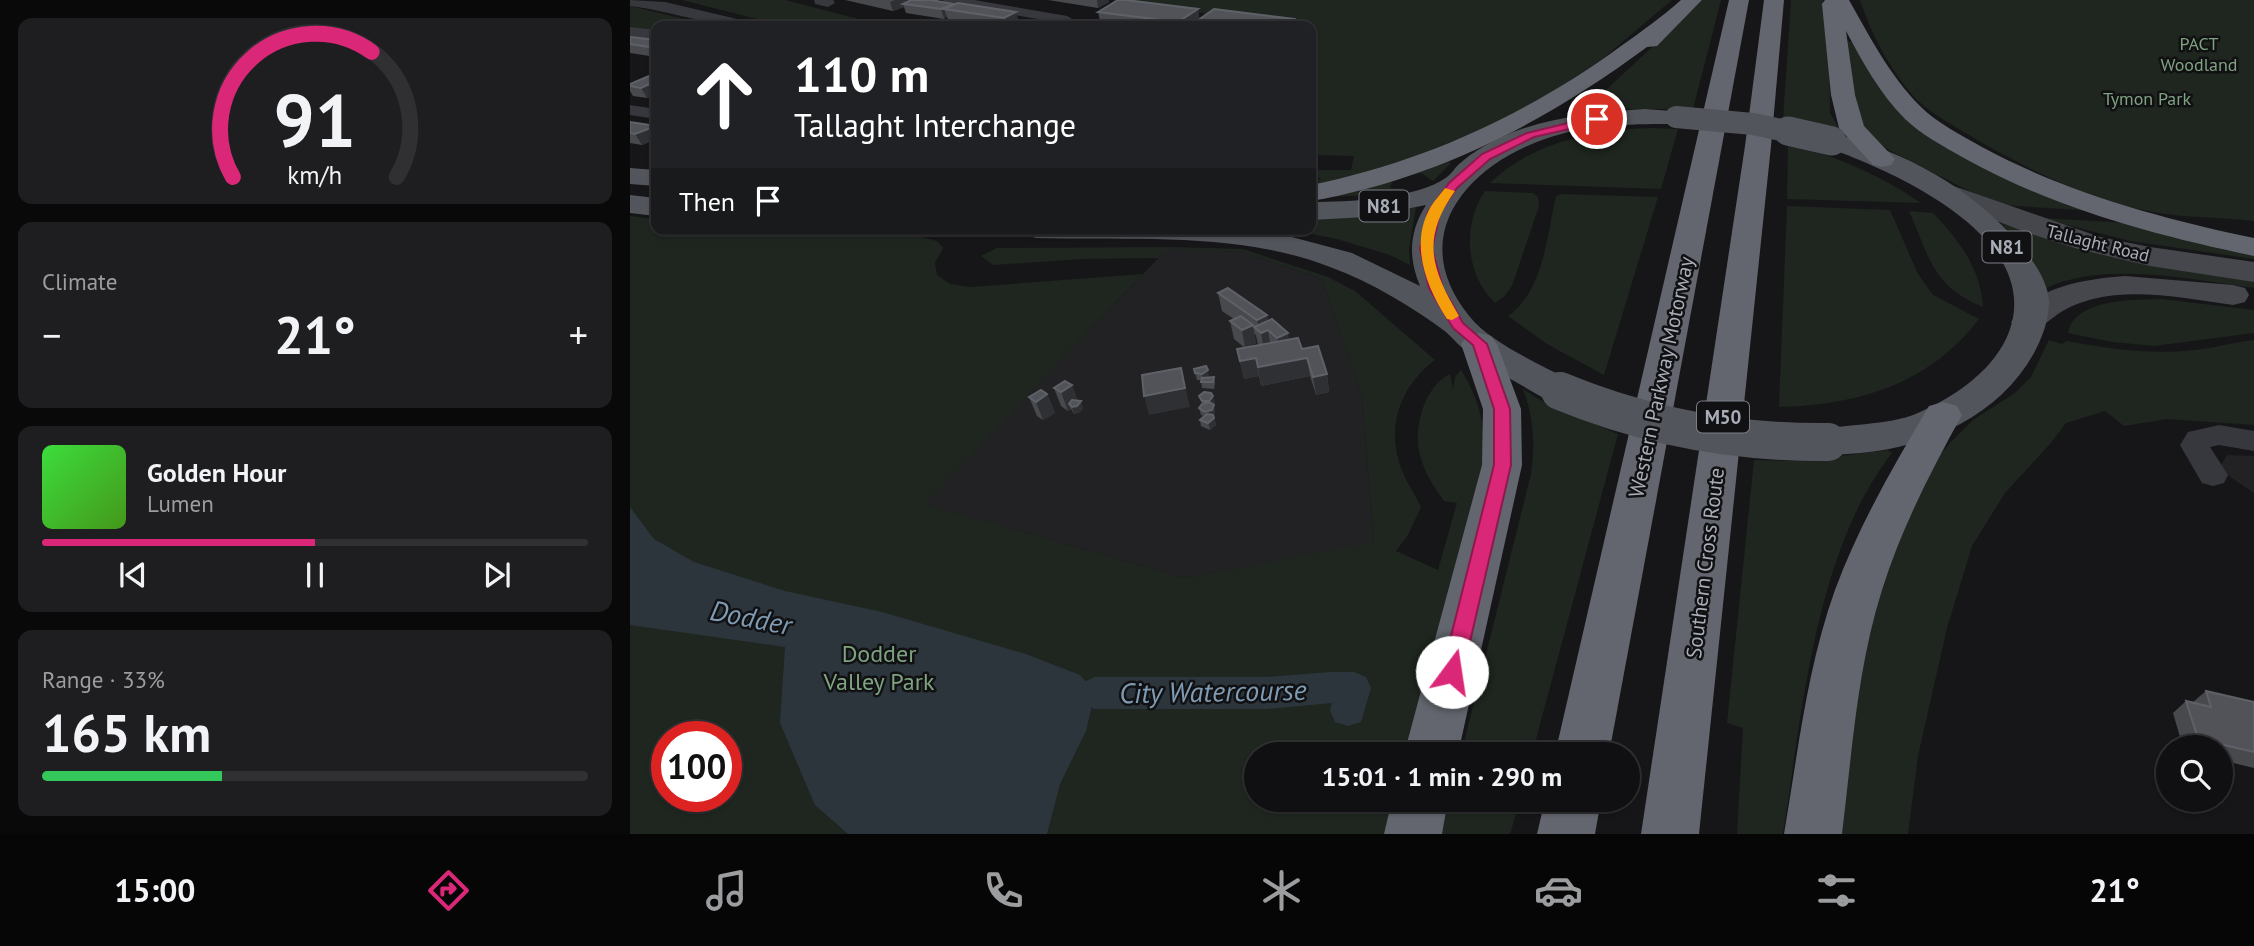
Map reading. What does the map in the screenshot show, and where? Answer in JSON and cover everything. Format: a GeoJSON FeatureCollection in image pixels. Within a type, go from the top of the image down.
{"type":"FeatureCollection","features":[{"type":"Feature","properties":{"kind":"highway"},"geometry":{"type":"LineString","coordinates":[[1531,135],[1581,106],[1692,0]]}},
{"type":"Feature","properties":{"kind":"highway","name":"Western Parkway Motorway"},"geometry":{"type":"LineString","coordinates":[[1585,742],[1739,0]]}},
{"type":"Feature","properties":{"kind":"highway","name":"Southern Cross Route"},"geometry":{"type":"LineString","coordinates":[[1670,834],[1758,146],[1774,0]]}},
{"type":"Feature","properties":{"kind":"highway"},"geometry":{"type":"LineString","coordinates":[[1831,0],[1843,95],[1852,128],[1882,159]]}},
{"type":"Feature","properties":{"kind":"highway"},"geometry":{"type":"LineString","coordinates":[[1839,0],[1883,79],[1913,113],[1974,154],[2091,204],[2181,230],[2254,247]]}},
{"type":"Feature","properties":{"kind":"highway"},"geometry":{"type":"LineString","coordinates":[[1316,192],[1385,177],[1528,116],[1587,81],[1634,44],[1667,24]]}},
{"type":"Feature","properties":{"kind":"highway"},"geometry":{"type":"LineString","coordinates":[[1434,742],[1503,465],[1502,409],[1468,334]]}},
{"type":"Feature","properties":{"kind":"highway"},"geometry":{"type":"LineString","coordinates":[[1813,834],[1833,703],[1850,619],[1878,541],[1943,415]]}},
{"type":"Feature","properties":{"kind":"highway"},"geometry":{"type":"LineString","coordinates":[[1413,834],[1418,812]]}},
{"type":"Feature","properties":{"kind":"highway"},"geometry":{"type":"LineString","coordinates":[[1566,834],[1571,812]]}},
{"type":"Feature","properties":{"kind":"main road","name":"N81"},"geometry":{"type":"LineString","coordinates":[[1221,235],[1287,244],[1340,259],[1365,270],[1468,334],[1560,391],[1603,410],[1657,426],[1752,442],[1828,442],[1903,432],[1943,415],[1978,395],[2004,372],[2022,344],[2032,305],[2031,292],[2020,265],[1980,217],[1948,192],[1882,159],[1832,141],[1753,124],[1676,117],[1597,119],[1531,135],[1486,157],[1453,185],[1434,212],[1426,249],[1436,288],[1468,334]]}},
{"type":"Feature","properties":{"kind":"main road"},"geometry":{"type":"LineString","coordinates":[[630,176],[651,178]]}},
{"type":"Feature","properties":{"kind":"main road","name":"N81"},"geometry":{"type":"LineString","coordinates":[[1316,211],[1382,207],[1453,185]]}},
{"type":"Feature","properties":{"kind":"main road","name":"Tallaght Road"},"geometry":{"type":"LineString","coordinates":[[1948,192],[2020,222],[2089,243],[2144,256],[2254,272]]}},
{"type":"Feature","properties":{"kind":"main road"},"geometry":{"type":"LineString","coordinates":[[630,204],[651,206]]}},
{"type":"Feature","properties":{"kind":"main road","name":"Tallaght Road"},"geometry":{"type":"LineString","coordinates":[[2028,321],[2041,308],[2072,293],[2113,288],[2151,286],[2254,298]]}},
{"type":"Feature","properties":{"kind":"street"},"geometry":{"type":"LineString","coordinates":[[648,0],[728,21]]}},
{"type":"Feature","properties":{"kind":"street"},"geometry":{"type":"LineString","coordinates":[[949,0],[1067,20]]}},
{"type":"Feature","properties":{"kind":"street"},"geometry":{"type":"LineString","coordinates":[[630,2],[665,6]]}},
{"type":"Feature","properties":{"kind":"street"},"geometry":{"type":"LineString","coordinates":[[630,32],[651,34]]}},
{"type":"Feature","properties":{"kind":"street"},"geometry":{"type":"LineString","coordinates":[[2213,475],[2194,445],[2198,439],[2219,435],[2254,441]]}},
{"type":"Feature","properties":{"kind":"shaded area"},"geometry":{"type":"Polygon","coordinates":[[[1168,248],[1241,252],[1322,279],[1362,395],[1374,543],[1185,578],[924,504],[1168,248]]]}},
{"type":"Feature","properties":{"kind":"shaded area"},"geometry":{"type":"Polygon","coordinates":[[[2227,455],[2254,456],[2254,493],[2226,474],[2221,465],[2227,455]]]}},
{"type":"Feature","properties":{"kind":"green space"},"geometry":{"type":"Polygon","coordinates":[[[682,0],[785,0],[867,21],[765,21],[682,0]]]}},
{"type":"Feature","properties":{"kind":"green space"},"geometry":{"type":"Polygon","coordinates":[[[1133,0],[1672,0],[1601,60],[1539,101],[1483,129],[1383,169],[1316,185],[1320,178],[1316,178],[1316,170],[1351,170],[1354,156],[1316,155],[1316,21],[1282,21],[1120,5],[1133,0]]]}},
{"type":"Feature","properties":{"kind":"green space"},"geometry":{"type":"Polygon","coordinates":[[[1703,0],[1721,0],[1693,109],[1616,109],[1580,114],[1703,0]]]}},
{"type":"Feature","properties":{"kind":"green space"},"geometry":{"type":"Polygon","coordinates":[[[1791,0],[1823,0],[1829,35],[1830,113],[1842,134],[1783,120],[1791,0]]]}},
{"type":"Feature","properties":{"kind":"green space","name":"Tymon Park"},"geometry":{"type":"Polygon","coordinates":[[[1860,0],[2254,0],[2254,221],[2165,214],[2103,199],[2030,169],[1984,144],[1937,116],[1914,97],[1882,51],[1860,0]]]}},
{"type":"Feature","properties":{"kind":"green space"},"geometry":{"type":"Polygon","coordinates":[[[630,6],[693,21],[651,21],[651,30],[630,28],[630,6]]]}},
{"type":"Feature","properties":{"kind":"green space"},"geometry":{"type":"Polygon","coordinates":[[[1846,41],[1855,42],[1875,80],[2069,206],[2092,211],[2004,205],[1971,192],[1885,148],[1858,122],[1846,41]]]}},
{"type":"Feature","properties":{"kind":"green space"},"geometry":{"type":"Polygon","coordinates":[[[1678,129],[1661,189],[1490,183],[1525,157],[1566,140],[1609,131],[1678,129]]]}},
{"type":"Feature","properties":{"kind":"green space"},"geometry":{"type":"Polygon","coordinates":[[[1788,143],[1857,167],[1921,203],[1787,199],[1788,143]]]}},
{"type":"Feature","properties":{"kind":"green space"},"geometry":{"type":"Polygon","coordinates":[[[1440,159],[1451,163],[1433,181],[1421,173],[1393,179],[1390,188],[1406,189],[1373,195],[1323,197],[1440,159]]]}},
{"type":"Feature","properties":{"kind":"green space"},"geometry":{"type":"Polygon","coordinates":[[[1485,191],[1533,193],[1538,197],[1539,206],[1512,286],[1504,297],[1495,303],[1478,278],[1470,248],[1473,218],[1485,191]]]}},
{"type":"Feature","properties":{"kind":"green space"},"geometry":{"type":"Polygon","coordinates":[[[1556,196],[1658,197],[1604,375],[1547,344],[1508,316],[1520,305],[1537,277],[1556,196]]]}},
{"type":"Feature","properties":{"kind":"green space"},"geometry":{"type":"Polygon","coordinates":[[[1787,206],[1890,210],[1918,274],[1933,295],[1979,319],[1938,360],[1890,387],[1837,402],[1779,407],[1787,206]]]}},
{"type":"Feature","properties":{"kind":"green space"},"geometry":{"type":"Polygon","coordinates":[[[1416,207],[1409,249],[1410,265],[1390,255],[1316,235],[1316,216],[1416,207]]]}},
{"type":"Feature","properties":{"kind":"green space"},"geometry":{"type":"Polygon","coordinates":[[[1909,211],[1933,213],[1952,234],[1973,268],[1983,307],[1966,299],[1943,280],[1928,256],[1909,211]]]}},
{"type":"Feature","properties":{"kind":"green space","name":"Dodder Valley Park"},"geometry":{"type":"Polygon","coordinates":[[[630,216],[651,218],[651,235],[922,237],[937,241],[943,248],[935,263],[937,275],[950,284],[971,287],[1143,274],[925,504],[1185,578],[1374,542],[1362,395],[1322,279],[1241,252],[1168,249],[1158,258],[1083,259],[993,265],[981,256],[997,248],[1243,249],[1328,277],[1355,291],[1435,360],[1414,380],[1406,392],[1397,418],[1395,433],[1399,462],[1421,507],[1408,535],[1396,551],[1438,570],[1457,503],[1444,501],[1432,484],[1419,451],[1418,430],[1423,407],[1434,387],[1450,374],[1453,389],[1455,377],[1461,370],[1474,394],[1481,417],[1485,467],[1407,742],[1244,742],[1244,812],[1389,812],[1385,834],[630,834],[630,216]]]}},
{"type":"Feature","properties":{"kind":"green space"},"geometry":{"type":"Polygon","coordinates":[[[2040,218],[2130,223],[2254,250],[2254,259],[2130,241],[2040,218]]]}},
{"type":"Feature","properties":{"kind":"green space"},"geometry":{"type":"Polygon","coordinates":[[[2001,223],[2032,234],[2254,276],[2254,288],[2177,277],[2120,274],[2093,275],[2068,280],[2045,289],[2026,253],[2001,223]]]}},
{"type":"Feature","properties":{"kind":"green space"},"geometry":{"type":"Polygon","coordinates":[[[2162,299],[2254,310],[2254,333],[2154,346],[2112,342],[2068,333],[2073,322],[2093,307],[2122,301],[2162,299]]]}},
{"type":"Feature","properties":{"kind":"green space"},"geometry":{"type":"Polygon","coordinates":[[[2049,340],[2062,344],[2067,341],[2115,349],[2163,352],[2202,349],[2254,340],[2254,425],[2167,419],[2124,426],[2105,411],[2066,423],[2005,493],[1972,546],[1947,628],[1918,756],[1908,834],[1834,834],[1863,606],[1927,470],[1973,420],[2015,393],[2031,377],[2049,340]]]}},
{"type":"Feature","properties":{"kind":"green space"},"geometry":{"type":"Polygon","coordinates":[[[1523,389],[1547,404],[1618,434],[1535,742],[1464,742],[1531,474],[1533,431],[1523,389]]]}},
{"type":"Feature","properties":{"kind":"green space"},"geometry":{"type":"Polygon","coordinates":[[[1888,450],[1892,453],[1866,493],[1845,537],[1829,585],[1806,687],[1783,834],[1737,834],[1743,728],[1727,723],[1754,460],[1799,461],[1888,450]]]}},
{"type":"Feature","properties":{"kind":"green space"},"geometry":{"type":"Polygon","coordinates":[[[1446,812],[1516,812],[1510,834],[1441,834],[1446,812]]]}},
{"type":"Feature","properties":{"kind":"water","name":"Dodder"},"geometry":{"type":"Polygon","coordinates":[[[630,507],[654,539],[694,562],[785,591],[882,612],[1026,654],[1080,675],[1095,693],[1086,731],[1060,784],[1047,834],[848,834],[815,805],[780,723],[785,647],[630,625],[630,507]]]}},
{"type":"Feature","properties":{"kind":"building"},"geometry":{"type":"Polygon","coordinates":[[[911,0],[954,4],[941,9],[903,4],[911,0]]]}},
{"type":"Feature","properties":{"kind":"building"},"geometry":{"type":"Polygon","coordinates":[[[1118,0],[1198,9],[1180,21],[1098,12],[1118,0]]]}},
{"type":"Feature","properties":{"kind":"building"},"geometry":{"type":"Polygon","coordinates":[[[958,3],[1016,12],[1004,18],[944,9],[958,3]]]}},
{"type":"Feature","properties":{"kind":"building"},"geometry":{"type":"Polygon","coordinates":[[[1214,9],[1294,19],[1291,21],[1197,21],[1214,9]]]}},
{"type":"Feature","properties":{"kind":"building"},"geometry":{"type":"Polygon","coordinates":[[[630,37],[651,39],[651,47],[630,44],[630,37]]]}},
{"type":"Feature","properties":{"kind":"building"},"geometry":{"type":"Polygon","coordinates":[[[651,75],[651,83],[641,88],[630,84],[651,75]]]}},
{"type":"Feature","properties":{"kind":"building"},"geometry":{"type":"Polygon","coordinates":[[[630,122],[651,125],[651,128],[635,134],[630,133],[630,122]]]}},
{"type":"Feature","properties":{"kind":"building"},"geometry":{"type":"Polygon","coordinates":[[[1228,288],[1267,315],[1257,320],[1218,293],[1228,288]]]}},
{"type":"Feature","properties":{"kind":"building"},"geometry":{"type":"Polygon","coordinates":[[[1241,316],[1253,325],[1242,330],[1230,321],[1241,316]]]}},
{"type":"Feature","properties":{"kind":"building"},"geometry":{"type":"Polygon","coordinates":[[[1272,319],[1288,333],[1277,338],[1268,330],[1261,333],[1254,327],[1272,319]]]}},
{"type":"Feature","properties":{"kind":"building"},"geometry":{"type":"Polygon","coordinates":[[[1298,338],[1302,349],[1318,346],[1327,374],[1313,377],[1307,358],[1258,367],[1256,358],[1240,361],[1237,349],[1298,338]]]}},
{"type":"Feature","properties":{"kind":"building"},"geometry":{"type":"Polygon","coordinates":[[[1206,366],[1208,370],[1202,374],[1195,373],[1194,369],[1206,366]]]}},
{"type":"Feature","properties":{"kind":"building"},"geometry":{"type":"Polygon","coordinates":[[[1181,368],[1185,388],[1144,396],[1142,375],[1181,368]]]}},
{"type":"Feature","properties":{"kind":"building"},"geometry":{"type":"Polygon","coordinates":[[[1214,377],[1213,382],[1201,382],[1202,378],[1214,377]]]}},
{"type":"Feature","properties":{"kind":"building"},"geometry":{"type":"Polygon","coordinates":[[[1065,381],[1072,385],[1061,392],[1054,388],[1065,381]]]}},
{"type":"Feature","properties":{"kind":"building"},"geometry":{"type":"Polygon","coordinates":[[[1041,390],[1047,394],[1036,402],[1029,397],[1041,390]]]}},
{"type":"Feature","properties":{"kind":"building"},"geometry":{"type":"Polygon","coordinates":[[[1204,392],[1213,396],[1209,401],[1202,401],[1199,396],[1204,392]]]}},
{"type":"Feature","properties":{"kind":"building"},"geometry":{"type":"Polygon","coordinates":[[[1072,400],[1081,401],[1072,407],[1069,404],[1072,400]]]}},
{"type":"Feature","properties":{"kind":"building"},"geometry":{"type":"Polygon","coordinates":[[[1209,402],[1214,405],[1212,410],[1205,412],[1199,408],[1202,404],[1209,402]]]}},
{"type":"Feature","properties":{"kind":"building"},"geometry":{"type":"Polygon","coordinates":[[[1207,414],[1213,415],[1214,418],[1208,423],[1200,420],[1207,414]]]}},
{"type":"Feature","properties":{"kind":"building"},"geometry":{"type":"Polygon","coordinates":[[[2206,691],[2254,702],[2254,752],[2233,747],[2233,735],[2197,735],[2186,701],[2211,707],[2206,691]]]}},
{"type":"Feature","properties":{"kind":"waterway","name":"City Watercourse"},"geometry":{"type":"LineString","coordinates":[[1095,693],[1266,693],[1330,688]]}},
{"type":"Feature","properties":{"kind":"waterway"},"geometry":{"type":"LineString","coordinates":[[1340,688],[1354,688],[1348,710]]}},
{"type":"Feature","properties":{"kind":"slow traffic"},"geometry":{"type":"LineString","coordinates":[[1449,191],[1434,212],[1426,249],[1436,288],[1452,316]]}},
{"type":"Feature","properties":{"kind":"route"},"geometry":{"type":"LineString","coordinates":[[1452,672],[1503,465],[1502,409],[1479,344],[1458,325],[1436,288],[1426,249],[1434,212],[1453,185],[1486,157],[1531,135],[1597,119]]}},
{"type":"Feature","properties":{"kind":"park label","name":"PACT Woodland"},"geometry":{"type":"Point","coordinates":[2199,53]}}]}
